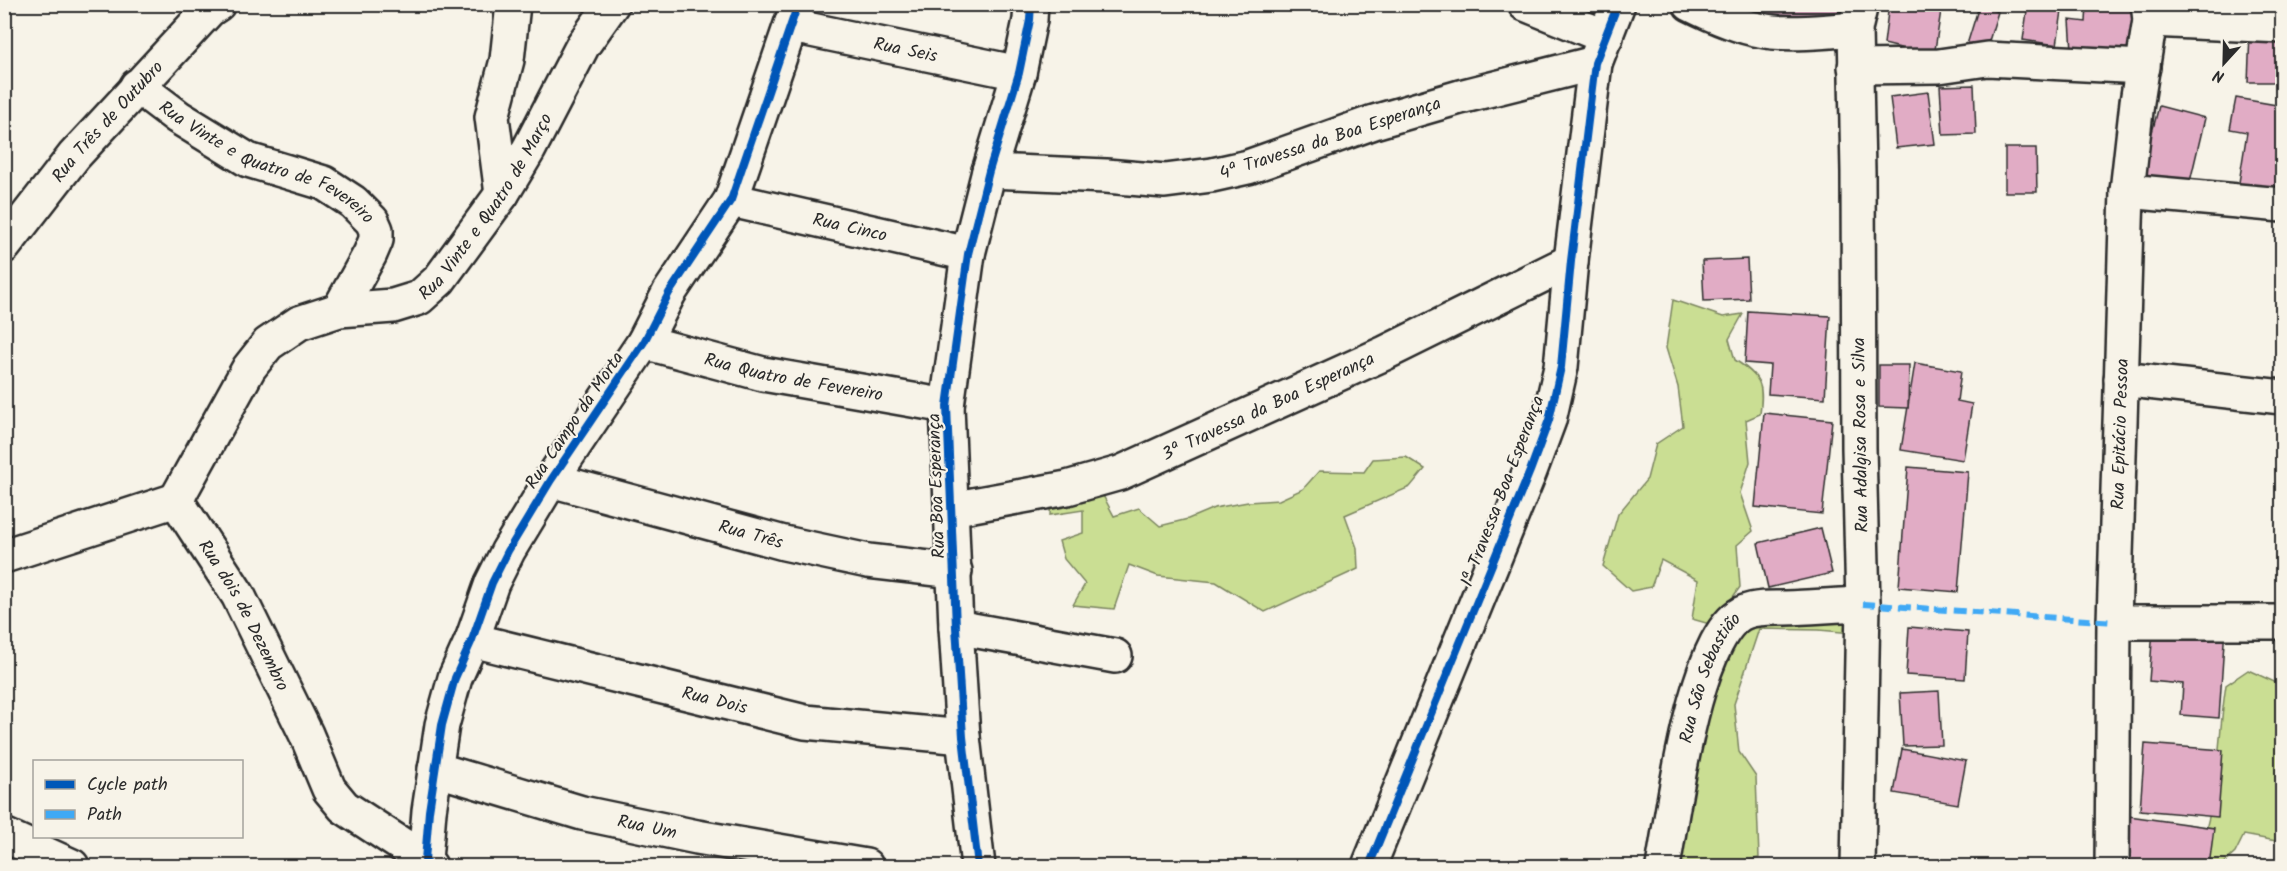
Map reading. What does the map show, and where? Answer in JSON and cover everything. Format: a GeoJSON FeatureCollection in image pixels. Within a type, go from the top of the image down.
{"type":"FeatureCollection","features":[{"type":"Feature","properties":{"kind":"street","name":"Rua Três de Outubro"},"geometry":{"type":"LineString","coordinates":[[4,246],[74,156],[209,10],[218,4]]}},
{"type":"Feature","properties":{"kind":"street"},"geometry":{"type":"LineString","coordinates":[[502,194],[492,117],[507,60],[513,4]]}},
{"type":"Feature","properties":{"kind":"street","name":"Rua Vinte e Quatro de Março"},"geometry":{"type":"LineString","coordinates":[[176,500],[249,368],[268,344],[299,323],[339,309],[393,306],[419,298],[439,280],[502,194],[529,149],[583,45],[612,4]]}},
{"type":"Feature","properties":{"kind":"street","name":"Rua Boa Esperança"},"geometry":{"type":"LineString","coordinates":[[978,867],[963,737],[947,406],[968,254],[989,171],[1018,73],[1030,20],[1031,4]]}},
{"type":"Feature","properties":{"kind":"street"},"geometry":{"type":"LineString","coordinates":[[1526,4],[1600,50]]}},
{"type":"Feature","properties":{"kind":"street","name":"1ª Travessa Boa Esperança"},"geometry":{"type":"LineString","coordinates":[[1369,867],[1526,482],[1549,420],[1561,367],[1571,261],[1600,50],[1618,4]]}},
{"type":"Feature","properties":{"kind":"street"},"geometry":{"type":"LineString","coordinates":[[1690,4],[1710,14],[1761,31],[1815,32],[1858,17]]}},
{"type":"Feature","properties":{"kind":"street"},"geometry":{"type":"LineString","coordinates":[[2149,12],[2283,26]]}},
{"type":"Feature","properties":{"kind":"street","name":"Rua Epitácio Pessoa"},"geometry":{"type":"LineString","coordinates":[[2112,867],[2114,622],[2127,191],[2149,12]]}},
{"type":"Feature","properties":{"kind":"street","name":"Rua Seis"},"geometry":{"type":"LineString","coordinates":[[795,16],[1018,73]]}},
{"type":"Feature","properties":{"kind":"street","name":"Rua Campo da Morta"},"geometry":{"type":"LineString","coordinates":[[427,863],[437,745],[455,678],[472,640],[492,583],[508,551],[551,480],[644,342],[669,293],[731,200],[795,16]]}},
{"type":"Feature","properties":{"kind":"street","name":"Rua Adalgisa Rosa e Silva"},"geometry":{"type":"LineString","coordinates":[[1858,17],[1855,67],[1863,604],[1858,867]]}},
{"type":"Feature","properties":{"kind":"street","name":"4ª Travessa da Boa Esperança"},"geometry":{"type":"LineString","coordinates":[[989,171],[1165,181],[1212,175],[1248,166],[1374,122],[1460,97],[1600,50]]}},
{"type":"Feature","properties":{"kind":"street"},"geometry":{"type":"LineString","coordinates":[[1855,67],[1939,66],[1987,60],[2143,67]]}},
{"type":"Feature","properties":{"kind":"street","name":"Rua Vinte e Quatro de Fevereiro"},"geometry":{"type":"LineString","coordinates":[[137,86],[178,117],[248,160],[324,183],[353,202],[372,221],[376,230],[376,240],[339,309]]}},
{"type":"Feature","properties":{"kind":"street"},"geometry":{"type":"LineString","coordinates":[[2127,191],[2283,205]]}},
{"type":"Feature","properties":{"kind":"street","name":"Rua Cinco"},"geometry":{"type":"LineString","coordinates":[[731,200],[968,254]]}},
{"type":"Feature","properties":{"kind":"street","name":"3ª Travessa da Boa Esperança"},"geometry":{"type":"LineString","coordinates":[[951,509],[1067,488],[1120,473],[1385,353],[1571,261]]}},
{"type":"Feature","properties":{"kind":"street","name":"Rua Quatro de Fevereiro"},"geometry":{"type":"LineString","coordinates":[[644,342],[763,374],[947,406]]}},
{"type":"Feature","properties":{"kind":"street"},"geometry":{"type":"LineString","coordinates":[[2121,379],[2283,397]]}},
{"type":"Feature","properties":{"kind":"street","name":"Rua Três"},"geometry":{"type":"LineString","coordinates":[[551,480],[784,543],[868,561],[955,571]]}},
{"type":"Feature","properties":{"kind":"street"},"geometry":{"type":"LineString","coordinates":[[4,556],[176,500]]}},
{"type":"Feature","properties":{"kind":"street","name":"Rua dois de Dezembro"},"geometry":{"type":"LineString","coordinates":[[176,500],[238,595],[306,734],[329,789],[344,807],[427,863]]}},
{"type":"Feature","properties":{"kind":"street","name":"Rua São Sebastião"},"geometry":{"type":"LineString","coordinates":[[1663,867],[1685,743],[1698,690],[1721,636],[1730,623],[1746,611],[1863,604]]}},
{"type":"Feature","properties":{"kind":"street"},"geometry":{"type":"LineString","coordinates":[[2114,622],[2283,622]]}},
{"type":"Feature","properties":{"kind":"street"},"geometry":{"type":"LineString","coordinates":[[956,627],[1115,656]]}},
{"type":"Feature","properties":{"kind":"street","name":"Rua Dois"},"geometry":{"type":"LineString","coordinates":[[472,640],[805,722],[963,737]]}},
{"type":"Feature","properties":{"kind":"street","name":"Rua Um"},"geometry":{"type":"LineString","coordinates":[[435,769],[582,813],[697,837],[866,867]]}},
{"type":"Feature","properties":{"kind":"street"},"geometry":{"type":"LineString","coordinates":[[4,835],[72,867]]}},
{"type":"Feature","properties":{"kind":"green space"},"geometry":{"type":"Polygon","coordinates":[[[1673,300],[1723,317],[1743,314],[1729,339],[1735,360],[1755,376],[1761,388],[1760,414],[1746,420],[1750,462],[1740,493],[1753,531],[1737,545],[1740,587],[1713,625],[1692,619],[1698,580],[1661,560],[1651,587],[1631,591],[1603,566],[1618,514],[1647,479],[1656,444],[1683,426],[1678,387],[1666,348],[1673,300]]]}},
{"type":"Feature","properties":{"kind":"green space"},"geometry":{"type":"Polygon","coordinates":[[[1406,457],[1425,469],[1410,487],[1345,515],[1357,548],[1358,569],[1265,612],[1216,582],[1158,576],[1129,565],[1114,609],[1073,605],[1085,584],[1064,559],[1059,541],[1083,533],[1083,510],[1050,515],[1051,497],[1098,486],[1114,516],[1139,508],[1160,526],[1188,519],[1214,508],[1248,502],[1279,500],[1303,489],[1319,471],[1364,472],[1373,459],[1406,457]]]}},
{"type":"Feature","properties":{"kind":"green space"},"geometry":{"type":"Polygon","coordinates":[[[1865,597],[1864,634],[1819,630],[1759,629],[1734,704],[1739,752],[1756,777],[1759,858],[1720,866],[1666,866],[1701,694],[1743,604],[1865,597]]]}},
{"type":"Feature","properties":{"kind":"green space"},"geometry":{"type":"Polygon","coordinates":[[[2248,670],[2279,684],[2282,689],[2282,842],[2244,835],[2235,853],[2221,866],[2205,866],[2197,854],[2214,793],[2226,685],[2248,670]]]}},
{"type":"Feature","properties":{"kind":"building"},"geometry":{"type":"Polygon","coordinates":[[[1734,4],[1848,4],[1843,25],[1766,21],[1733,6],[1734,4]]]}},
{"type":"Feature","properties":{"kind":"building"},"geometry":{"type":"Polygon","coordinates":[[[1889,4],[1942,4],[1934,56],[1884,44],[1889,4]]]}},
{"type":"Feature","properties":{"kind":"building"},"geometry":{"type":"Polygon","coordinates":[[[2028,4],[2063,4],[2057,45],[2023,40],[2028,4]]]}},
{"type":"Feature","properties":{"kind":"building"},"geometry":{"type":"Polygon","coordinates":[[[2087,4],[2138,4],[2128,57],[2072,50],[2070,20],[2086,22],[2087,4]]]}},
{"type":"Feature","properties":{"kind":"building"},"geometry":{"type":"Polygon","coordinates":[[[1979,6],[1998,12],[1984,57],[1965,51],[1979,6]]]}},
{"type":"Feature","properties":{"kind":"building"},"geometry":{"type":"Polygon","coordinates":[[[2250,33],[2282,35],[2282,82],[2248,82],[2250,33]]]}},
{"type":"Feature","properties":{"kind":"building"},"geometry":{"type":"Polygon","coordinates":[[[1974,85],[1976,134],[1943,135],[1940,86],[1974,85]]]}},
{"type":"Feature","properties":{"kind":"building"},"geometry":{"type":"Polygon","coordinates":[[[1928,92],[1935,144],[1896,148],[1890,97],[1928,92]]]}},
{"type":"Feature","properties":{"kind":"building"},"geometry":{"type":"Polygon","coordinates":[[[2236,98],[2282,106],[2282,170],[2278,196],[2238,189],[2247,132],[2230,129],[2236,98]]]}},
{"type":"Feature","properties":{"kind":"building"},"geometry":{"type":"Polygon","coordinates":[[[2159,106],[2205,118],[2188,190],[2140,178],[2159,106]]]}},
{"type":"Feature","properties":{"kind":"building"},"geometry":{"type":"Polygon","coordinates":[[[2005,148],[2036,148],[2037,192],[2005,192],[2005,148]]]}},
{"type":"Feature","properties":{"kind":"building"},"geometry":{"type":"Polygon","coordinates":[[[1747,259],[1749,299],[1704,301],[1702,261],[1747,259]]]}},
{"type":"Feature","properties":{"kind":"building"},"geometry":{"type":"Polygon","coordinates":[[[1748,311],[1830,316],[1825,398],[1768,394],[1770,365],[1745,363],[1748,311]]]}},
{"type":"Feature","properties":{"kind":"building"},"geometry":{"type":"Polygon","coordinates":[[[1915,363],[1961,371],[1957,401],[1972,404],[1963,460],[1901,450],[1915,363]]]}},
{"type":"Feature","properties":{"kind":"building"},"geometry":{"type":"Polygon","coordinates":[[[1879,365],[1909,365],[1908,408],[1879,407],[1879,365]]]}},
{"type":"Feature","properties":{"kind":"building"},"geometry":{"type":"Polygon","coordinates":[[[1764,413],[1832,420],[1822,514],[1755,507],[1764,413]]]}},
{"type":"Feature","properties":{"kind":"building"},"geometry":{"type":"Polygon","coordinates":[[[1908,467],[1968,472],[1958,592],[1899,587],[1908,467]]]}},
{"type":"Feature","properties":{"kind":"building"},"geometry":{"type":"Polygon","coordinates":[[[1821,528],[1832,573],[1768,588],[1758,543],[1821,528]]]}},
{"type":"Feature","properties":{"kind":"building"},"geometry":{"type":"Polygon","coordinates":[[[1909,627],[1968,632],[1965,679],[1906,675],[1909,627]]]}},
{"type":"Feature","properties":{"kind":"building"},"geometry":{"type":"Polygon","coordinates":[[[2225,627],[2219,718],[2181,715],[2183,684],[2149,681],[2153,630],[2225,627]]]}},
{"type":"Feature","properties":{"kind":"building"},"geometry":{"type":"Polygon","coordinates":[[[1939,691],[1942,745],[1903,746],[1900,693],[1939,691]]]}},
{"type":"Feature","properties":{"kind":"building"},"geometry":{"type":"Polygon","coordinates":[[[2145,744],[2223,750],[2218,817],[2140,810],[2145,744]]]}},
{"type":"Feature","properties":{"kind":"building"},"geometry":{"type":"Polygon","coordinates":[[[1902,749],[1966,761],[1958,804],[1894,793],[1902,749]]]}},
{"type":"Feature","properties":{"kind":"building"},"geometry":{"type":"Polygon","coordinates":[[[2129,816],[2214,828],[2209,866],[2123,866],[2129,816]]]}},
{"type":"Feature","properties":{"kind":"marked path"},"geometry":{"type":"LineString","coordinates":[[1863,604],[2114,622]]}},
{"type":"Feature","properties":{"kind":"cycle path"},"geometry":{"type":"LineString","coordinates":[[430,866],[425,860],[429,811],[442,725],[455,678],[472,640],[492,583],[508,551],[551,480],[644,342],[669,293],[731,200],[798,4]]}},
{"type":"Feature","properties":{"kind":"cycle path"},"geometry":{"type":"LineString","coordinates":[[978,866],[963,737],[947,406],[968,254],[989,171],[1019,73],[1031,4]]}},
{"type":"Feature","properties":{"kind":"cycle path"},"geometry":{"type":"LineString","coordinates":[[1369,866],[1549,420],[1561,367],[1571,261],[1595,63],[1618,4]]}}]}
